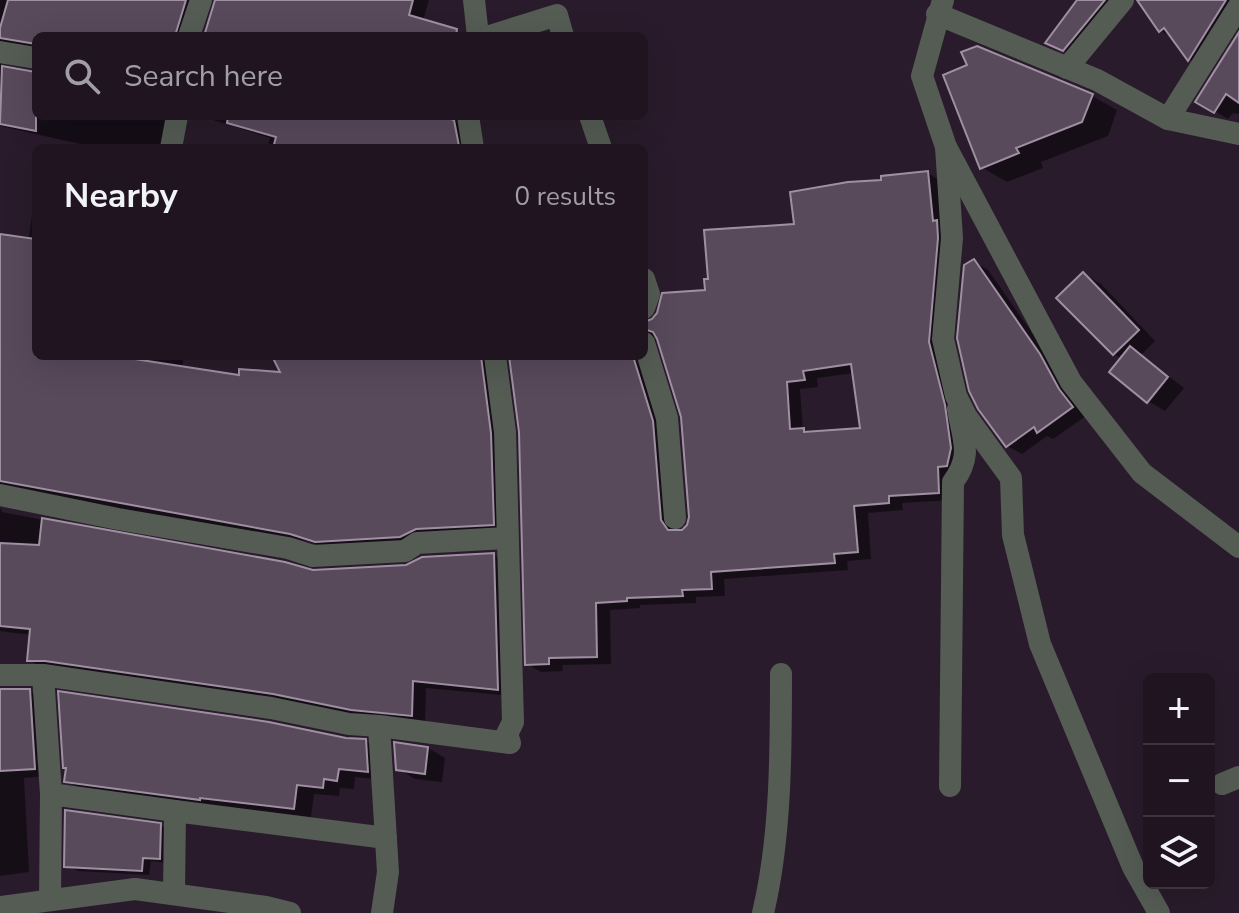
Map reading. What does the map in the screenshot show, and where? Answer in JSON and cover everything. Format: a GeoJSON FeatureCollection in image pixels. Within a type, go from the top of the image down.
{"type":"FeatureCollection","features":[{"type":"Feature","properties":{"kind":"street"},"geometry":{"type":"LineString","coordinates":[[190,32],[201,0]]}},
{"type":"Feature","properties":{"kind":"street"},"geometry":{"type":"LineString","coordinates":[[474,0],[478,32]]}},
{"type":"Feature","properties":{"kind":"street"},"geometry":{"type":"LineString","coordinates":[[1067,68],[1123,0]]}},
{"type":"Feature","properties":{"kind":"street"},"geometry":{"type":"LineString","coordinates":[[1168,119],[1239,6]]}},
{"type":"Feature","properties":{"kind":"street"},"geometry":{"type":"LineString","coordinates":[[1239,134],[1168,119],[1097,80],[940,7],[922,76],[946,147],[1071,382],[1142,473],[1239,547]]}},
{"type":"Feature","properties":{"kind":"street"},"geometry":{"type":"LineString","coordinates":[[503,32],[557,15],[562,32]]}},
{"type":"Feature","properties":{"kind":"street"},"geometry":{"type":"LineString","coordinates":[[0,52],[32,57]]}},
{"type":"Feature","properties":{"kind":"street"},"geometry":{"type":"LineString","coordinates":[[172,144],[176,120]]}},
{"type":"Feature","properties":{"kind":"street"},"geometry":{"type":"LineString","coordinates":[[469,120],[472,144]]}},
{"type":"Feature","properties":{"kind":"street"},"geometry":{"type":"LineString","coordinates":[[591,120],[600,144]]}},
{"type":"Feature","properties":{"kind":"street"},"geometry":{"type":"LineString","coordinates":[[946,147],[952,238],[943,339],[966,456],[964,467],[953,482],[950,786]]}},
{"type":"Feature","properties":{"kind":"street"},"geometry":{"type":"LineString","coordinates":[[648,356],[667,418],[675,518]]}},
{"type":"Feature","properties":{"kind":"street"},"geometry":{"type":"LineString","coordinates":[[0,675],[43,675],[271,708],[349,724],[510,743],[507,734],[513,722],[505,432],[496,360]]}},
{"type":"Feature","properties":{"kind":"street"},"geometry":{"type":"LineString","coordinates":[[956,396],[966,416],[1011,478],[1013,535],[1040,644],[1133,867],[1159,913]]}},
{"type":"Feature","properties":{"kind":"street"},"geometry":{"type":"LineString","coordinates":[[0,495],[288,548],[313,556],[405,551],[417,543],[506,538]]}},
{"type":"Feature","properties":{"kind":"street"},"geometry":{"type":"LineString","coordinates":[[763,913],[771,878],[781,733],[781,674]]}},
{"type":"Feature","properties":{"kind":"street"},"geometry":{"type":"LineString","coordinates":[[43,675],[51,794],[50,900]]}},
{"type":"Feature","properties":{"kind":"street"},"geometry":{"type":"LineString","coordinates":[[379,726],[388,872],[382,913]]}},
{"type":"Feature","properties":{"kind":"street"},"geometry":{"type":"LineString","coordinates":[[51,794],[386,838]]}},
{"type":"Feature","properties":{"kind":"street"},"geometry":{"type":"LineString","coordinates":[[174,894],[175,811]]}},
{"type":"Feature","properties":{"kind":"street"},"geometry":{"type":"LineString","coordinates":[[0,907],[135,889],[290,913]]}},
{"type":"Feature","properties":{"kind":"building"},"geometry":{"type":"Polygon","coordinates":[[[8,0],[186,0],[176,32],[32,32],[32,43],[0,38],[8,0]]]}},
{"type":"Feature","properties":{"kind":"building"},"geometry":{"type":"Polygon","coordinates":[[[215,0],[413,0],[409,15],[457,29],[457,32],[205,32],[215,0]]]}},
{"type":"Feature","properties":{"kind":"building"},"geometry":{"type":"Polygon","coordinates":[[[1077,0],[1105,0],[1063,51],[1045,43],[1077,0]]]}},
{"type":"Feature","properties":{"kind":"building"},"geometry":{"type":"Polygon","coordinates":[[[1137,0],[1226,0],[1188,61],[1164,28],[1159,32],[1137,0]]]}},
{"type":"Feature","properties":{"kind":"building"},"geometry":{"type":"Polygon","coordinates":[[[1239,32],[1239,103],[1226,94],[1214,113],[1195,102],[1239,32]]]}},
{"type":"Feature","properties":{"kind":"building"},"geometry":{"type":"Polygon","coordinates":[[[977,46],[1093,94],[1082,122],[1016,148],[1019,153],[980,169],[943,75],[967,65],[961,52],[977,46]]]}},
{"type":"Feature","properties":{"kind":"building"},"geometry":{"type":"Polygon","coordinates":[[[2,66],[32,71],[32,120],[36,120],[36,131],[0,124],[2,66]]]}},
{"type":"Feature","properties":{"kind":"building"},"geometry":{"type":"Polygon","coordinates":[[[227,120],[454,120],[459,144],[274,144],[276,137],[227,123],[227,120]]]}},
{"type":"Feature","properties":{"kind":"building"},"geometry":{"type":"Polygon","coordinates":[[[928,171],[933,221],[937,220],[938,238],[929,342],[945,405],[951,448],[947,466],[938,467],[939,493],[889,496],[889,503],[854,506],[858,552],[834,554],[835,563],[711,572],[712,589],[682,590],[683,596],[627,598],[627,601],[596,603],[597,657],[549,658],[549,664],[525,665],[519,432],[510,360],[634,360],[653,421],[661,520],[668,530],[682,530],[689,517],[681,417],[657,339],[648,330],[648,320],[657,313],[662,293],[705,290],[704,279],[708,279],[704,230],[794,224],[790,192],[881,180],[881,176],[928,171]],[[851,364],[803,371],[805,380],[787,382],[790,429],[804,428],[804,432],[860,428],[851,364]]]}},
{"type":"Feature","properties":{"kind":"building"},"geometry":{"type":"Polygon","coordinates":[[[0,234],[32,238],[32,360],[141,360],[239,375],[239,369],[280,372],[274,360],[482,360],[491,433],[494,525],[416,529],[400,537],[315,542],[290,534],[0,481],[0,234]]]}},
{"type":"Feature","properties":{"kind":"building"},"geometry":{"type":"Polygon","coordinates":[[[974,259],[1073,407],[1037,433],[1034,427],[1006,447],[978,409],[969,391],[957,338],[964,265],[974,259]]]}},
{"type":"Feature","properties":{"kind":"building"},"geometry":{"type":"Polygon","coordinates":[[[1083,272],[1139,330],[1113,355],[1056,298],[1083,272]]]}},
{"type":"Feature","properties":{"kind":"building"},"geometry":{"type":"Polygon","coordinates":[[[1130,346],[1168,377],[1147,403],[1109,372],[1130,346]]]}},
{"type":"Feature","properties":{"kind":"building"},"geometry":{"type":"Polygon","coordinates":[[[42,518],[285,562],[313,570],[406,565],[422,557],[494,553],[498,690],[413,681],[412,716],[351,710],[273,694],[27,661],[30,629],[0,626],[0,543],[39,545],[42,518]]]}},
{"type":"Feature","properties":{"kind":"building"},"geometry":{"type":"Polygon","coordinates":[[[0,689],[30,689],[35,769],[0,771],[0,689]]]}},
{"type":"Feature","properties":{"kind":"building"},"geometry":{"type":"Polygon","coordinates":[[[58,691],[366,739],[368,772],[339,769],[337,781],[324,779],[323,788],[297,785],[294,809],[64,782],[66,768],[63,768],[58,691]]]}},
{"type":"Feature","properties":{"kind":"building"},"geometry":{"type":"Polygon","coordinates":[[[394,742],[428,747],[425,774],[396,770],[394,742]]]}},
{"type":"Feature","properties":{"kind":"building"},"geometry":{"type":"Polygon","coordinates":[[[65,810],[161,823],[160,859],[143,858],[142,871],[64,867],[65,810]]]}}]}
